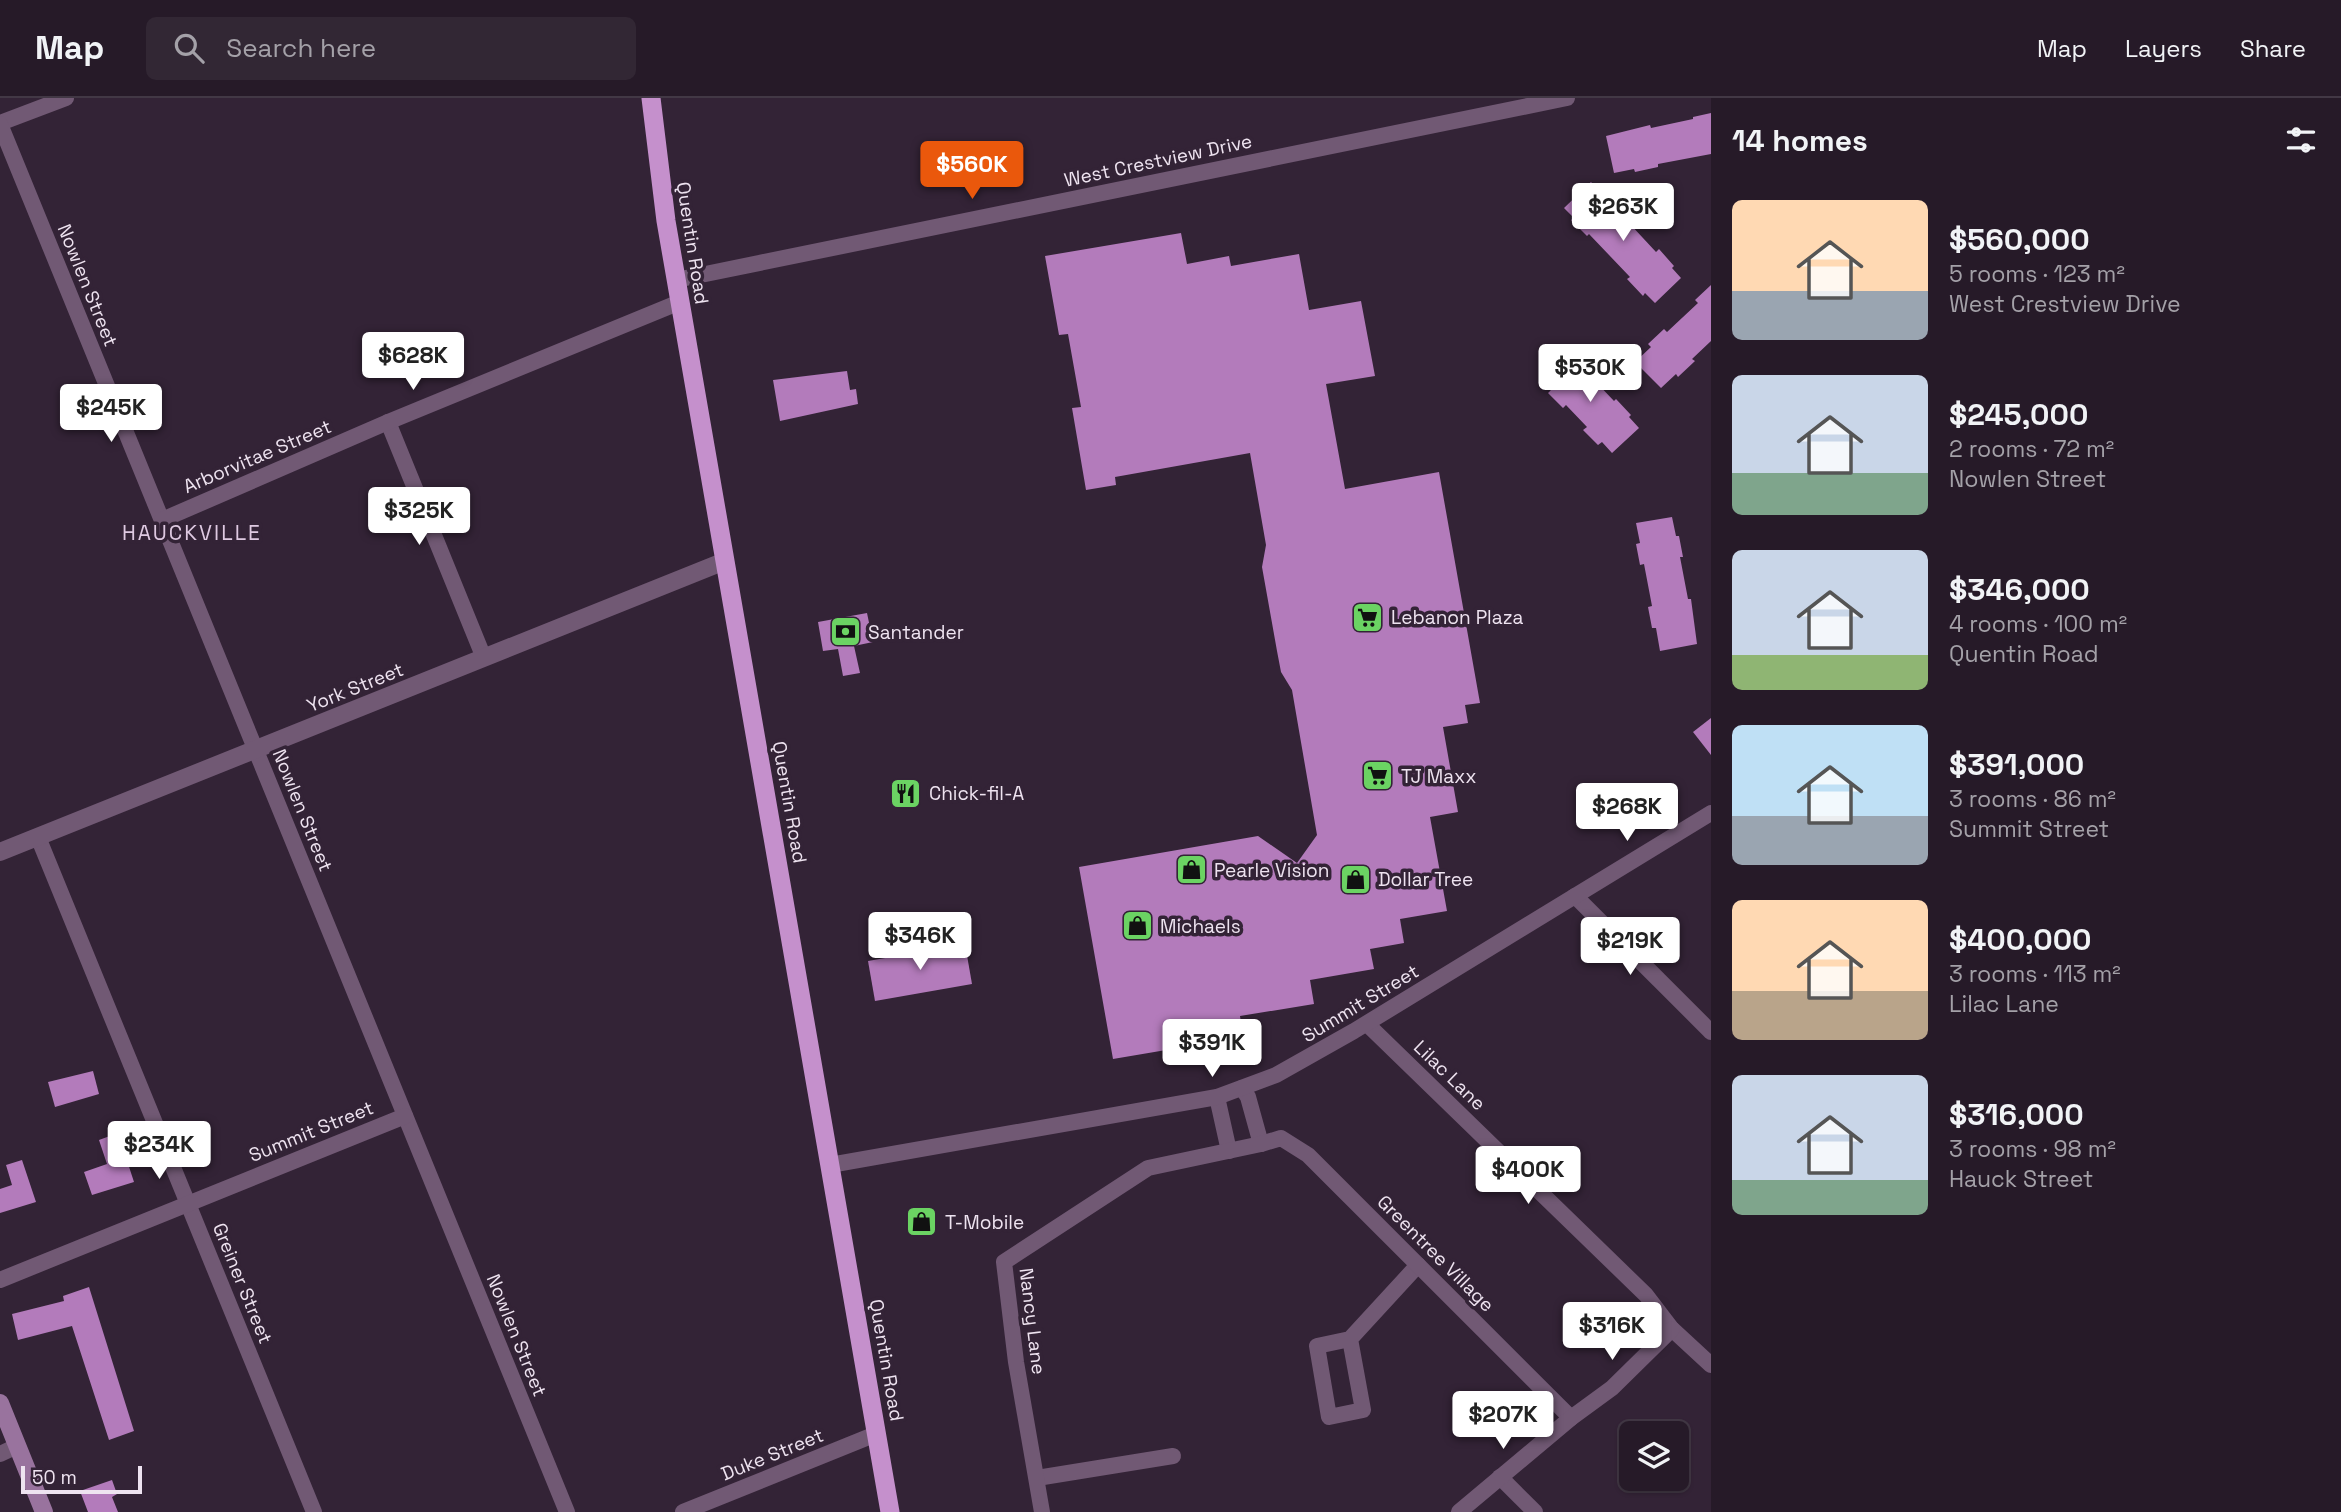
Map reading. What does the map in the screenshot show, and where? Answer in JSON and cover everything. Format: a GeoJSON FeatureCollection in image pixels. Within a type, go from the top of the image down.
{"type":"FeatureCollection","features":[{"type":"Feature","properties":{"kind":"highway","name":"Quentin Road"},"geometry":{"type":"LineString","coordinates":[[651,98],[660,180],[676,280],[890,1512]]}},
{"type":"Feature","properties":{"kind":"main road"},"geometry":{"type":"LineString","coordinates":[[0,1403],[44,1512]]}},
{"type":"Feature","properties":{"kind":"street"},"geometry":{"type":"LineString","coordinates":[[0,123],[66,98]]}},
{"type":"Feature","properties":{"kind":"street","name":"West Crestview Drive"},"geometry":{"type":"LineString","coordinates":[[676,280],[1533,101],[1567,98]]}},
{"type":"Feature","properties":{"kind":"street","name":"Nowlen Street"},"geometry":{"type":"LineString","coordinates":[[0,123],[567,1512]]}},
{"type":"Feature","properties":{"kind":"street","name":"Arborvitae Street"},"geometry":{"type":"LineString","coordinates":[[162,520],[388,422],[680,302]]}},
{"type":"Feature","properties":{"kind":"street"},"geometry":{"type":"LineString","coordinates":[[388,422],[484,658]]}},
{"type":"Feature","properties":{"kind":"street","name":"York Street"},"geometry":{"type":"LineString","coordinates":[[0,852],[725,561]]}},
{"type":"Feature","properties":{"kind":"street","name":"Summit Street"},"geometry":{"type":"LineString","coordinates":[[830,1165],[1217,1097],[1242,1088],[1298,1064],[1367,1024],[1711,813]]}},
{"type":"Feature","properties":{"kind":"street","name":"Greiner Street"},"geometry":{"type":"LineString","coordinates":[[38,837],[314,1512]]}},
{"type":"Feature","properties":{"kind":"street"},"geometry":{"type":"LineString","coordinates":[[1575,896],[1711,1032]]}},
{"type":"Feature","properties":{"kind":"street","name":"Lilac Lane"},"geometry":{"type":"LineString","coordinates":[[1367,1024],[1646,1295],[1672,1329],[1711,1365]]}},
{"type":"Feature","properties":{"kind":"street"},"geometry":{"type":"LineString","coordinates":[[1242,1088],[1248,1097],[1261,1144]]}},
{"type":"Feature","properties":{"kind":"street"},"geometry":{"type":"LineString","coordinates":[[1217,1097],[1229,1151]]}},
{"type":"Feature","properties":{"kind":"street","name":"Summit Street"},"geometry":{"type":"LineString","coordinates":[[0,1280],[405,1116]]}},
{"type":"Feature","properties":{"kind":"street","name":"Greentree Village"},"geometry":{"type":"LineString","coordinates":[[1229,1151],[1281,1138],[1308,1155],[1572,1418]]}},
{"type":"Feature","properties":{"kind":"street","name":"Nancy Lane"},"geometry":{"type":"LineString","coordinates":[[1042,1512],[1016,1362],[1003,1262],[1148,1168],[1229,1151]]}},
{"type":"Feature","properties":{"kind":"street"},"geometry":{"type":"LineString","coordinates":[[1350,1339],[1363,1410],[1329,1417],[1317,1346],[1350,1339],[1418,1265]]}},
{"type":"Feature","properties":{"kind":"street"},"geometry":{"type":"LineString","coordinates":[[1460,1512],[1612,1388],[1672,1329]]}},
{"type":"Feature","properties":{"kind":"street","name":"Duke Street"},"geometry":{"type":"LineString","coordinates":[[683,1512],[876,1434]]}},
{"type":"Feature","properties":{"kind":"street"},"geometry":{"type":"LineString","coordinates":[[0,1454],[17,1446]]}},
{"type":"Feature","properties":{"kind":"street"},"geometry":{"type":"LineString","coordinates":[[1037,1478],[1173,1456]]}},
{"type":"Feature","properties":{"kind":"street"},"geometry":{"type":"LineString","coordinates":[[1500,1477],[1535,1512]]}},
{"type":"Feature","properties":{"kind":"building"},"geometry":{"type":"Polygon","coordinates":[[[1711,113],[1711,154],[1658,164],[1658,167],[1635,172],[1634,169],[1614,173],[1606,136],[1711,113]]]}},
{"type":"Feature","properties":{"kind":"building"},"geometry":{"type":"Polygon","coordinates":[[[1591,182],[1601,193],[1603,190],[1618,207],[1616,209],[1656,252],[1659,249],[1681,278],[1655,303],[1645,293],[1643,296],[1627,279],[1630,277],[1589,234],[1587,236],[1571,220],[1574,218],[1564,208],[1591,182]]]}},
{"type":"Feature","properties":{"kind":"building","name":"Lebanon Plaza"},"geometry":{"type":"Polygon","coordinates":[[[1181,233],[1187,264],[1229,256],[1231,266],[1299,254],[1309,310],[1361,301],[1375,376],[1326,384],[1345,489],[1439,472],[1480,703],[1465,705],[1468,723],[1443,727],[1458,812],[1430,817],[1447,911],[1400,919],[1404,943],[1370,949],[1374,969],[1310,980],[1314,1004],[1240,1016],[1243,1037],[1113,1059],[1079,867],[1258,836],[1297,863],[1317,835],[1292,690],[1281,672],[1262,567],[1266,545],[1250,453],[1115,477],[1116,485],[1086,490],[1072,408],[1081,407],[1068,334],[1059,335],[1045,256],[1181,233]]]}},
{"type":"Feature","properties":{"kind":"building"},"geometry":{"type":"Polygon","coordinates":[[[1711,285],[1711,341],[1678,377],[1676,374],[1661,388],[1635,362],[1651,347],[1648,344],[1664,329],[1667,332],[1698,303],[1695,300],[1711,285]]]}},
{"type":"Feature","properties":{"kind":"building"},"geometry":{"type":"Polygon","coordinates":[[[1569,354],[1578,364],[1581,362],[1614,401],[1616,399],[1639,428],[1612,453],[1602,442],[1598,445],[1583,430],[1587,427],[1566,405],[1563,408],[1548,393],[1551,390],[1542,379],[1569,354]]]}},
{"type":"Feature","properties":{"kind":"building"},"geometry":{"type":"Polygon","coordinates":[[[847,371],[850,390],[856,389],[858,404],[780,421],[773,380],[847,371]]]}},
{"type":"Feature","properties":{"kind":"building"},"geometry":{"type":"Polygon","coordinates":[[[1672,517],[1676,536],[1679,536],[1683,557],[1680,557],[1688,599],[1691,599],[1697,644],[1660,651],[1656,628],[1652,628],[1648,607],[1652,606],[1644,564],[1640,565],[1636,544],[1640,543],[1636,523],[1672,517]]]}},
{"type":"Feature","properties":{"kind":"building","name":"Santander"},"geometry":{"type":"Polygon","coordinates":[[[867,613],[873,642],[854,646],[860,673],[843,676],[838,649],[823,651],[818,622],[867,613]]]}},
{"type":"Feature","properties":{"kind":"building"},"geometry":{"type":"Polygon","coordinates":[[[1711,718],[1711,755],[1693,732],[1711,718]]]}},
{"type":"Feature","properties":{"kind":"building"},"geometry":{"type":"Polygon","coordinates":[[[965,944],[972,984],[875,1001],[868,961],[965,944]]]}},
{"type":"Feature","properties":{"kind":"building"},"geometry":{"type":"Polygon","coordinates":[[[93,1071],[99,1094],[55,1107],[48,1082],[93,1071]]]}},
{"type":"Feature","properties":{"kind":"building"},"geometry":{"type":"Polygon","coordinates":[[[118,1133],[134,1182],[92,1195],[84,1172],[107,1164],[99,1140],[118,1133]]]}},
{"type":"Feature","properties":{"kind":"building"},"geometry":{"type":"Polygon","coordinates":[[[22,1160],[36,1202],[0,1213],[0,1189],[12,1185],[6,1165],[22,1160]]]}},
{"type":"Feature","properties":{"kind":"building"},"geometry":{"type":"Polygon","coordinates":[[[89,1287],[134,1431],[109,1440],[72,1326],[18,1340],[12,1314],[64,1301],[63,1296],[89,1287]]]}},
{"type":"Feature","properties":{"kind":"building"},"geometry":{"type":"Polygon","coordinates":[[[112,1480],[117,1494],[112,1497],[118,1512],[88,1512],[80,1491],[112,1480]]]}},
{"type":"Feature","properties":{"kind":"place","name":"Lebanon Plaza"},"geometry":{"type":"Point","coordinates":[1368,617]}},
{"type":"Feature","properties":{"kind":"place","name":"Santander"},"geometry":{"type":"Point","coordinates":[845,632]}},
{"type":"Feature","properties":{"kind":"place","name":"TJ Maxx"},"geometry":{"type":"Point","coordinates":[1378,776]}},
{"type":"Feature","properties":{"kind":"place","name":"Chick-fil-A"},"geometry":{"type":"Point","coordinates":[906,793]}},
{"type":"Feature","properties":{"kind":"place","name":"Pearle Vision"},"geometry":{"type":"Point","coordinates":[1191,870]}},
{"type":"Feature","properties":{"kind":"place","name":"Dollar Tree"},"geometry":{"type":"Point","coordinates":[1355,879]}},
{"type":"Feature","properties":{"kind":"place","name":"Michaels"},"geometry":{"type":"Point","coordinates":[1137,926]}},
{"type":"Feature","properties":{"kind":"place","name":"T-Mobile"},"geometry":{"type":"Point","coordinates":[922,1222]}},
{"type":"Feature","properties":{"kind":"district","name":"HAUCKVILLE"},"geometry":{"type":"Point","coordinates":[192,533]}}]}
